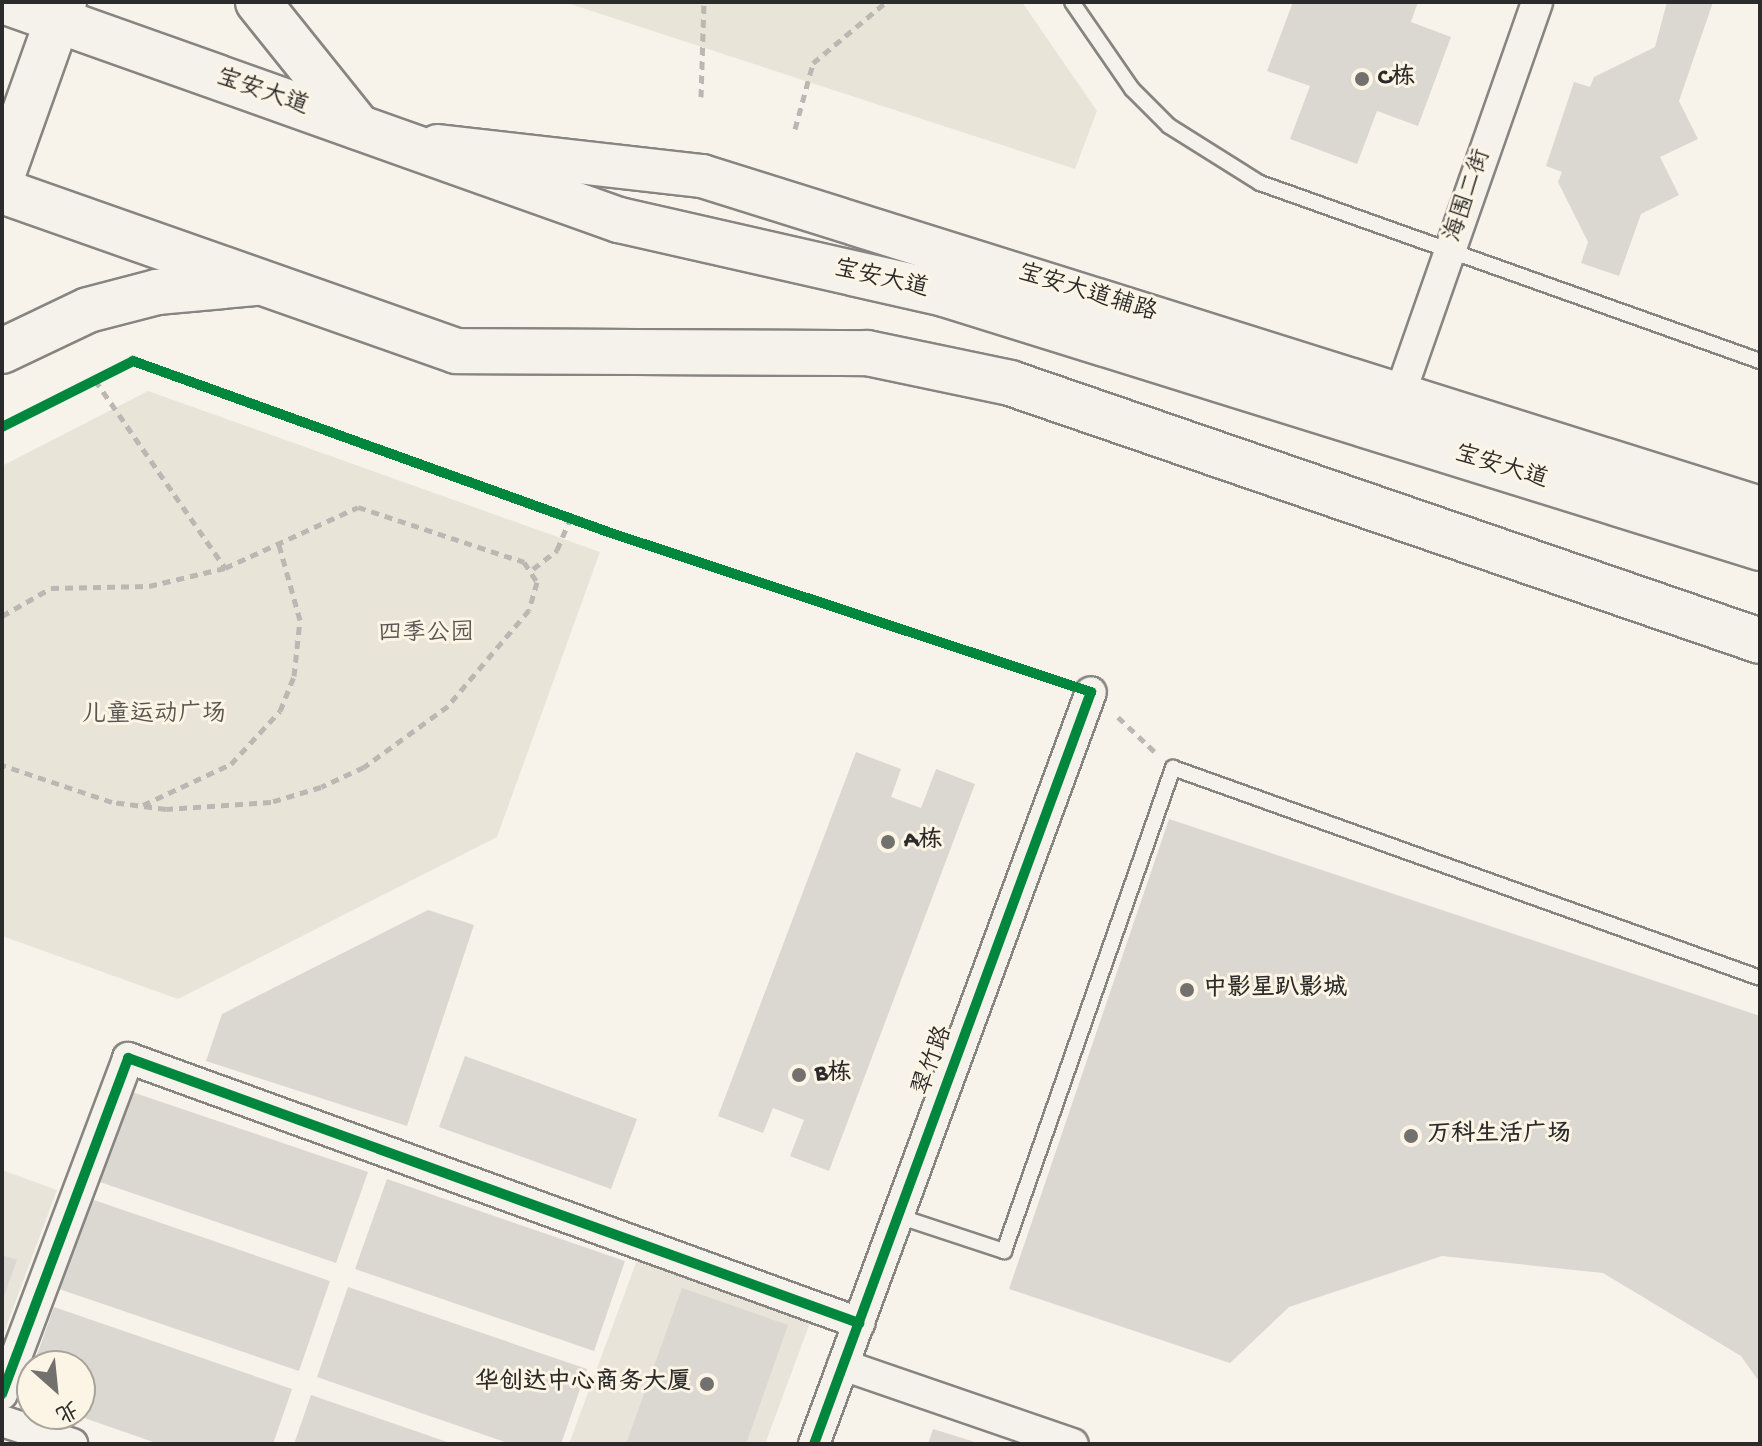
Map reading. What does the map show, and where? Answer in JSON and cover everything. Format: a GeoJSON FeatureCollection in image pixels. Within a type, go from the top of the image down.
{"type":"FeatureCollection","features":[{"type":"Feature","properties":{"kind":"main road","name":"宝安大道"},"geometry":{"type":"LineString","coordinates":[[6,2],[61,11],[358,127],[619,220],[944,294],[1760,548]]}},
{"type":"Feature","properties":{"kind":"main road"},"geometry":{"type":"LineString","coordinates":[[258,2],[358,127]]}},
{"type":"Feature","properties":{"kind":"main road"},"geometry":{"type":"LineString","coordinates":[[2,176],[61,11]]}},
{"type":"Feature","properties":{"kind":"main road","name":"宝安大道辅路"},"geometry":{"type":"LineString","coordinates":[[400,142],[702,176],[1401,391],[1760,508]]}},
{"type":"Feature","properties":{"kind":"main road"},"geometry":{"type":"LineString","coordinates":[[2,191],[270,281],[456,351],[867,353],[1010,383],[1760,641]]}},
{"type":"Feature","properties":{"kind":"main road"},"geometry":{"type":"LineString","coordinates":[[2,351],[88,310],[157,292],[270,281]]}},
{"type":"Feature","properties":{"kind":"street","name":"海围二街"},"geometry":{"type":"LineString","coordinates":[[1401,391],[1537,2]]}},
{"type":"Feature","properties":{"kind":"street","name":"翠竹路"},"geometry":{"type":"LineString","coordinates":[[814,1444],[1091,692]]}},
{"type":"Feature","properties":{"kind":"street"},"geometry":{"type":"LineString","coordinates":[[2,1394],[128,1058],[859,1323]]}},
{"type":"Feature","properties":{"kind":"street"},"geometry":{"type":"LineString","coordinates":[[843,1365],[1073,1444]]}},
{"type":"Feature","properties":{"kind":"street"},"geometry":{"type":"LineString","coordinates":[[2,1421],[72,1444]]}},
{"type":"Feature","properties":{"kind":"lane"},"geometry":{"type":"LineString","coordinates":[[1072,2],[1132,89],[1207,155],[1260,183],[1448,255],[1760,361]]}},
{"type":"Feature","properties":{"kind":"lane"},"geometry":{"type":"LineString","coordinates":[[898,1216],[1004,1251],[1173,768],[1760,978]]}},
{"type":"Feature","properties":{"kind":"path"},"geometry":{"type":"LineString","coordinates":[[701,97],[704,2]]}},
{"type":"Feature","properties":{"kind":"path"},"geometry":{"type":"LineString","coordinates":[[795,129],[813,63],[886,2]]}},
{"type":"Feature","properties":{"kind":"path"},"geometry":{"type":"LineString","coordinates":[[77,389],[108,373]]}},
{"type":"Feature","properties":{"kind":"path"},"geometry":{"type":"LineString","coordinates":[[95,380],[225,568]]}},
{"type":"Feature","properties":{"kind":"path"},"geometry":{"type":"LineString","coordinates":[[2,616],[51,588],[149,586],[225,568],[358,507],[533,569]]}},
{"type":"Feature","properties":{"kind":"path"},"geometry":{"type":"LineString","coordinates":[[555,514],[583,524]]}},
{"type":"Feature","properties":{"kind":"path"},"geometry":{"type":"LineString","coordinates":[[533,569],[557,550],[570,519]]}},
{"type":"Feature","properties":{"kind":"path"},"geometry":{"type":"LineString","coordinates":[[142,806],[231,764],[280,711],[300,633],[295,588],[279,545]]}},
{"type":"Feature","properties":{"kind":"path"},"geometry":{"type":"LineString","coordinates":[[2,765],[142,806],[222,809],[271,802],[364,767],[448,706],[490,661],[537,594],[533,569]]}},
{"type":"Feature","properties":{"kind":"path"},"geometry":{"type":"LineString","coordinates":[[1091,692],[1173,768]]}},
{"type":"Feature","properties":{"kind":"shaded area"},"geometry":{"type":"Polygon","coordinates":[[[2,1170],[57,1190],[2,1338],[2,1170]]]}},
{"type":"Feature","properties":{"kind":"shaded area","name":"华创达中心商务大厦"},"geometry":{"type":"Polygon","coordinates":[[[637,1260],[810,1323],[765,1444],[569,1444],[637,1260]]]}},
{"type":"Feature","properties":{"kind":"green space"},"geometry":{"type":"Polygon","coordinates":[[[564,2],[1022,2],[1097,111],[1075,169],[564,2]]]}},
{"type":"Feature","properties":{"kind":"green space","name":"四季公园"},"geometry":{"type":"Polygon","coordinates":[[[148,391],[600,552],[497,837],[178,999],[2,936],[2,466],[148,391]]]}},
{"type":"Feature","properties":{"kind":"building","name":"C栋"},"geometry":{"type":"Polygon","coordinates":[[[1293,2],[1418,2],[1411,22],[1451,37],[1418,126],[1377,111],[1357,164],[1290,139],[1310,86],[1267,71],[1293,2]]]}},
{"type":"Feature","properties":{"kind":"building"},"geometry":{"type":"Polygon","coordinates":[[[1667,2],[1713,2],[1679,101],[1698,139],[1660,157],[1679,195],[1641,214],[1619,276],[1581,263],[1588,242],[1558,182],[1562,172],[1546,166],[1574,82],[1590,87],[1594,77],[1655,47],[1667,2]]]}},
{"type":"Feature","properties":{"kind":"building"},"geometry":{"type":"Polygon","coordinates":[[[856,752],[901,769],[891,797],[921,808],[936,769],[975,784],[829,1171],[790,1156],[804,1120],[773,1108],[763,1133],[718,1116],[856,752]]]}},
{"type":"Feature","properties":{"kind":"building","name":"万科生活广场"},"geometry":{"type":"Polygon","coordinates":[[[1169,819],[1760,1016],[1760,1383],[1741,1356],[1603,1273],[1442,1256],[1289,1307],[1230,1363],[1009,1289],[1169,819]]]}},
{"type":"Feature","properties":{"kind":"building"},"geometry":{"type":"Polygon","coordinates":[[[428,910],[474,925],[407,1126],[206,1061],[222,1014],[428,910]]]}},
{"type":"Feature","properties":{"kind":"building"},"geometry":{"type":"Polygon","coordinates":[[[465,1056],[637,1119],[611,1189],[439,1127],[465,1056]]]}},
{"type":"Feature","properties":{"kind":"building"},"geometry":{"type":"Polygon","coordinates":[[[129,1091],[368,1172],[336,1263],[97,1181],[129,1091]]]}},
{"type":"Feature","properties":{"kind":"building"},"geometry":{"type":"Polygon","coordinates":[[[387,1179],[625,1261],[594,1351],[355,1269],[387,1179]]]}},
{"type":"Feature","properties":{"kind":"building"},"geometry":{"type":"Polygon","coordinates":[[[91,1199],[330,1281],[299,1371],[59,1289],[91,1199]]]}},
{"type":"Feature","properties":{"kind":"building"},"geometry":{"type":"Polygon","coordinates":[[[2,1255],[17,1260],[2,1302],[2,1255]]]}},
{"type":"Feature","properties":{"kind":"building"},"geometry":{"type":"Polygon","coordinates":[[[348,1287],[587,1369],[561,1444],[511,1444],[317,1377],[348,1287]]]}},
{"type":"Feature","properties":{"kind":"building","name":"华创达中心商务大厦"},"geometry":{"type":"Polygon","coordinates":[[[682,1288],[788,1325],[746,1444],[626,1444],[682,1288]]]}},
{"type":"Feature","properties":{"kind":"building"},"geometry":{"type":"Polygon","coordinates":[[[54,1307],[292,1389],[273,1444],[159,1444],[96,1422],[96,1350],[39,1350],[54,1307]]]}},
{"type":"Feature","properties":{"kind":"building"},"geometry":{"type":"Polygon","coordinates":[[[311,1395],[453,1444],[294,1444],[311,1395]]]}},
{"type":"Feature","properties":{"kind":"building"},"geometry":{"type":"Polygon","coordinates":[[[933,1429],[978,1443],[978,1444],[928,1444],[933,1429]]]}},
{"type":"Feature","properties":{"kind":"cycle path"},"geometry":{"type":"LineString","coordinates":[[2,427],[133,361],[611,533],[1091,692],[814,1444]]}},
{"type":"Feature","properties":{"kind":"cycle path"},"geometry":{"type":"LineString","coordinates":[[2,1394],[128,1058],[859,1323]]}},
{"type":"Feature","properties":{"kind":"place","name":"C栋"},"geometry":{"type":"Point","coordinates":[1362,79]}},
{"type":"Feature","properties":{"kind":"place","name":"A栋"},"geometry":{"type":"Point","coordinates":[888,842]}},
{"type":"Feature","properties":{"kind":"place","name":"中影星趴影城"},"geometry":{"type":"Point","coordinates":[1187,990]}},
{"type":"Feature","properties":{"kind":"place","name":"B栋"},"geometry":{"type":"Point","coordinates":[799,1075]}},
{"type":"Feature","properties":{"kind":"place","name":"万科生活广场"},"geometry":{"type":"Point","coordinates":[1411,1136]}},
{"type":"Feature","properties":{"kind":"place","name":"华创达中心商务大厦"},"geometry":{"type":"Point","coordinates":[707,1384]}},
{"type":"Feature","properties":{"kind":"park label","name":"儿童运动广场"},"geometry":{"type":"Point","coordinates":[154,716]}}]}
